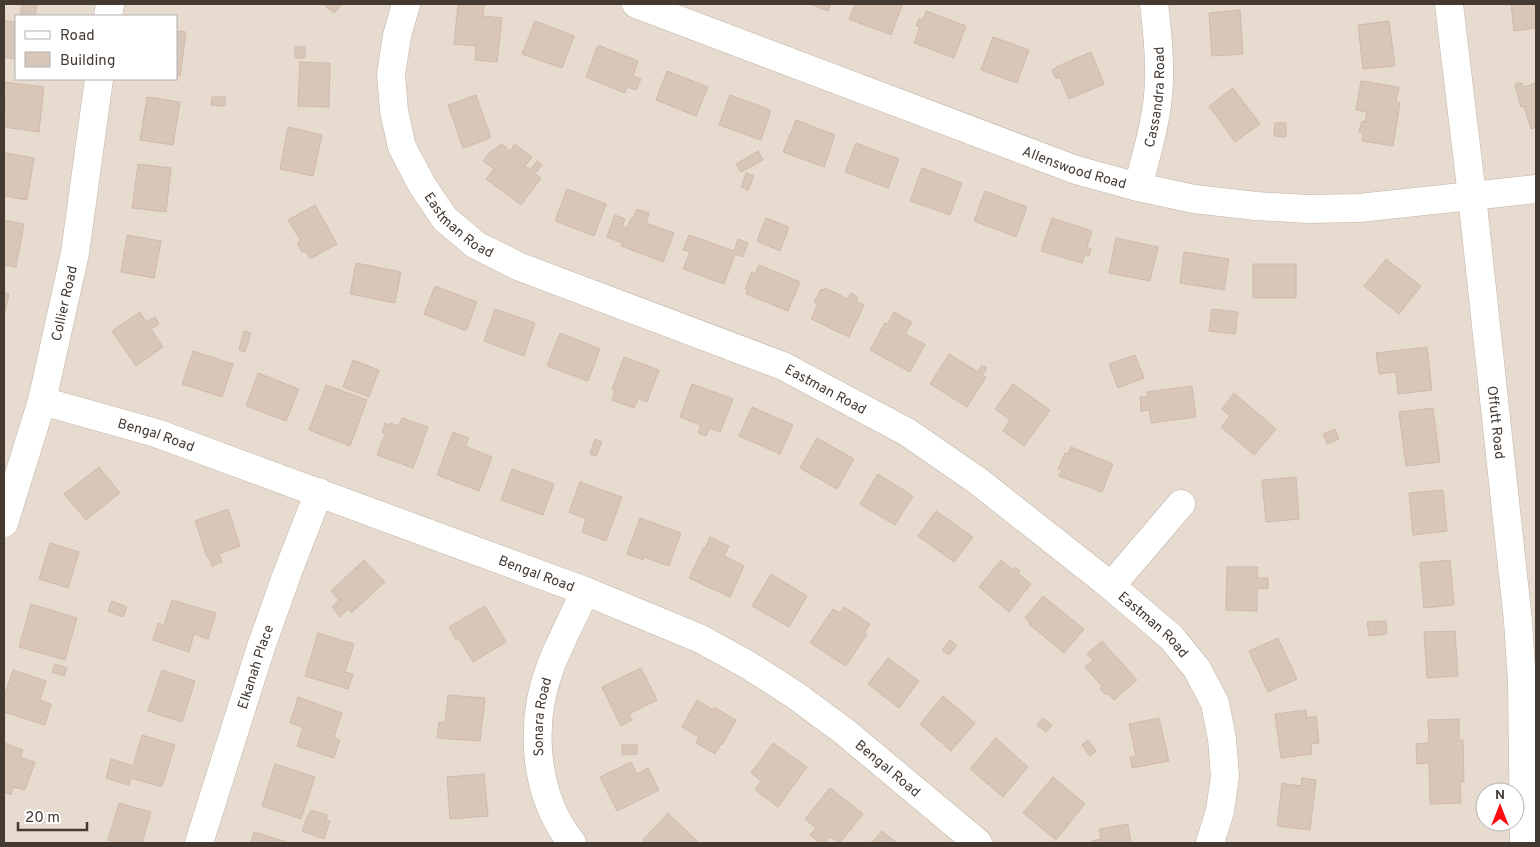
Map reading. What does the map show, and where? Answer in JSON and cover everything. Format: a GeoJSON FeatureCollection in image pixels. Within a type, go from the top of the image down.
{"type":"FeatureCollection","features":[{"type":"Feature","properties":{"kind":"street","name":"Eastman Road"},"geometry":{"type":"LineString","coordinates":[[406,4],[397,36],[391,74],[394,111],[402,147],[422,185],[445,219],[476,245],[520,267],[783,366],[907,432],[978,481],[1111,586],[1171,637],[1197,669],[1215,703],[1222,739],[1224,776],[1220,811],[1210,843]]}},
{"type":"Feature","properties":{"kind":"street","name":"Allenswood Road"},"geometry":{"type":"LineString","coordinates":[[636,4],[1076,170],[1138,187],[1194,199],[1256,206],[1308,209],[1360,208],[1536,189]]}},
{"type":"Feature","properties":{"kind":"street","name":"Cassandra Road"},"geometry":{"type":"LineString","coordinates":[[1138,187],[1155,118],[1159,81],[1158,42],[1154,4]]}},
{"type":"Feature","properties":{"kind":"street","name":"Offutt Road"},"geometry":{"type":"LineString","coordinates":[[1449,4],[1472,196],[1518,622],[1522,681],[1524,843]]}},
{"type":"Feature","properties":{"kind":"street","name":"Collier Road"},"geometry":{"type":"LineString","coordinates":[[4,523],[42,402],[74,253],[99,80]]}},
{"type":"Feature","properties":{"kind":"street","name":"Bengal Road"},"geometry":{"type":"LineString","coordinates":[[42,402],[156,433],[585,591],[701,639],[748,664],[795,695],[845,732],[978,843]]}},
{"type":"Feature","properties":{"kind":"street","name":"Elkanah Place"},"geometry":{"type":"LineString","coordinates":[[199,843],[261,647],[319,492]]}},
{"type":"Feature","properties":{"kind":"street"},"geometry":{"type":"LineString","coordinates":[[1111,586],[1181,504]]}},
{"type":"Feature","properties":{"kind":"street","name":"Sonara Road"},"geometry":{"type":"LineString","coordinates":[[564,840],[548,802],[540,772],[537,738],[541,700],[551,666],[585,591]]}},
{"type":"Feature","properties":{"kind":"shaded area"},"geometry":{"type":"Polygon","coordinates":[[[4,4],[1536,4],[1536,843],[4,843],[4,4]]]}},
{"type":"Feature","properties":{"kind":"building"},"geometry":{"type":"Polygon","coordinates":[[[22,4],[37,4],[35,15],[20,15],[22,4]]]}},
{"type":"Feature","properties":{"kind":"building"},"geometry":{"type":"Polygon","coordinates":[[[323,4],[342,4],[334,13],[323,4]]]}},
{"type":"Feature","properties":{"kind":"building"},"geometry":{"type":"Polygon","coordinates":[[[458,4],[484,4],[483,16],[502,18],[497,62],[475,60],[476,46],[454,44],[458,4]]]}},
{"type":"Feature","properties":{"kind":"building"},"geometry":{"type":"Polygon","coordinates":[[[810,4],[831,4],[828,11],[810,4]]]}},
{"type":"Feature","properties":{"kind":"building"},"geometry":{"type":"Polygon","coordinates":[[[855,4],[897,4],[902,6],[891,35],[849,19],[855,4]]]}},
{"type":"Feature","properties":{"kind":"building"},"geometry":{"type":"Polygon","coordinates":[[[1511,4],[1536,4],[1536,28],[1514,31],[1511,4]]]}},
{"type":"Feature","properties":{"kind":"building"},"geometry":{"type":"Polygon","coordinates":[[[1240,10],[1243,54],[1212,56],[1209,13],[1240,10]]]}},
{"type":"Feature","properties":{"kind":"building"},"geometry":{"type":"Polygon","coordinates":[[[926,11],[966,26],[954,58],[914,43],[920,27],[916,26],[919,18],[923,20],[926,11]]]}},
{"type":"Feature","properties":{"kind":"building"},"geometry":{"type":"Polygon","coordinates":[[[4,21],[15,22],[15,59],[4,57],[4,21]]]}},
{"type":"Feature","properties":{"kind":"building"},"geometry":{"type":"Polygon","coordinates":[[[535,21],[574,36],[562,68],[522,54],[535,21]]]}},
{"type":"Feature","properties":{"kind":"building"},"geometry":{"type":"Polygon","coordinates":[[[1389,21],[1395,66],[1363,69],[1358,25],[1389,21]]]}},
{"type":"Feature","properties":{"kind":"building"},"geometry":{"type":"Polygon","coordinates":[[[178,31],[186,32],[180,76],[178,76],[178,31]]]}},
{"type":"Feature","properties":{"kind":"building"},"geometry":{"type":"Polygon","coordinates":[[[993,37],[1029,50],[1017,83],[981,70],[993,37]]]}},
{"type":"Feature","properties":{"kind":"building"},"geometry":{"type":"Polygon","coordinates":[[[598,45],[638,61],[633,76],[641,79],[636,90],[627,87],[625,93],[586,77],[598,45]]]}},
{"type":"Feature","properties":{"kind":"building"},"geometry":{"type":"Polygon","coordinates":[[[295,47],[305,47],[305,58],[295,58],[295,47]]]}},
{"type":"Feature","properties":{"kind":"building"},"geometry":{"type":"Polygon","coordinates":[[[1091,52],[1104,84],[1069,99],[1060,77],[1056,79],[1052,70],[1091,52]]]}},
{"type":"Feature","properties":{"kind":"building"},"geometry":{"type":"Polygon","coordinates":[[[300,62],[330,63],[329,107],[298,106],[300,62]]]}},
{"type":"Feature","properties":{"kind":"building"},"geometry":{"type":"Polygon","coordinates":[[[667,71],[708,87],[696,116],[656,100],[667,71]]]}},
{"type":"Feature","properties":{"kind":"building"},"geometry":{"type":"Polygon","coordinates":[[[1361,81],[1399,87],[1396,102],[1400,103],[1393,146],[1362,141],[1363,133],[1359,132],[1362,121],[1365,122],[1367,112],[1356,110],[1361,81]]]}},
{"type":"Feature","properties":{"kind":"building"},"geometry":{"type":"Polygon","coordinates":[[[4,82],[44,87],[39,132],[4,127],[4,82]]]}},
{"type":"Feature","properties":{"kind":"building"},"geometry":{"type":"Polygon","coordinates":[[[1522,83],[1524,87],[1536,83],[1536,127],[1531,129],[1524,106],[1521,107],[1515,85],[1522,83]]]}},
{"type":"Feature","properties":{"kind":"building"},"geometry":{"type":"Polygon","coordinates":[[[1233,88],[1260,124],[1235,142],[1209,106],[1233,88]]]}},
{"type":"Feature","properties":{"kind":"building"},"geometry":{"type":"Polygon","coordinates":[[[476,95],[491,138],[463,148],[448,105],[476,95]]]}},
{"type":"Feature","properties":{"kind":"building"},"geometry":{"type":"Polygon","coordinates":[[[730,95],[771,110],[761,140],[719,125],[730,95]]]}},
{"type":"Feature","properties":{"kind":"building"},"geometry":{"type":"Polygon","coordinates":[[[147,97],[180,102],[173,145],[140,140],[147,97]]]}},
{"type":"Feature","properties":{"kind":"building"},"geometry":{"type":"Polygon","coordinates":[[[212,97],[225,97],[225,106],[211,105],[212,97]]]}},
{"type":"Feature","properties":{"kind":"building"},"geometry":{"type":"Polygon","coordinates":[[[796,120],[835,135],[824,167],[783,152],[796,120]]]}},
{"type":"Feature","properties":{"kind":"building"},"geometry":{"type":"Polygon","coordinates":[[[1275,123],[1286,123],[1286,137],[1274,136],[1275,123]]]}},
{"type":"Feature","properties":{"kind":"building"},"geometry":{"type":"Polygon","coordinates":[[[288,127],[322,135],[313,176],[280,169],[288,127]]]}},
{"type":"Feature","properties":{"kind":"building"},"geometry":{"type":"Polygon","coordinates":[[[856,143],[899,159],[888,188],[845,172],[856,143]]]}},
{"type":"Feature","properties":{"kind":"building"},"geometry":{"type":"Polygon","coordinates":[[[502,144],[510,151],[515,144],[532,157],[525,166],[530,170],[537,161],[542,165],[535,174],[541,178],[521,205],[486,179],[494,169],[483,161],[490,152],[502,144]]]}},
{"type":"Feature","properties":{"kind":"building"},"geometry":{"type":"Polygon","coordinates":[[[758,151],[763,160],[741,172],[736,164],[758,151]]]}},
{"type":"Feature","properties":{"kind":"building"},"geometry":{"type":"Polygon","coordinates":[[[4,153],[34,158],[27,200],[4,196],[4,153]]]}},
{"type":"Feature","properties":{"kind":"building"},"geometry":{"type":"Polygon","coordinates":[[[138,164],[171,168],[166,212],[132,208],[138,164]]]}},
{"type":"Feature","properties":{"kind":"building"},"geometry":{"type":"Polygon","coordinates":[[[922,168],[962,183],[950,215],[910,201],[922,168]]]}},
{"type":"Feature","properties":{"kind":"building"},"geometry":{"type":"Polygon","coordinates":[[[746,173],[754,176],[748,190],[741,187],[746,173]]]}},
{"type":"Feature","properties":{"kind":"building"},"geometry":{"type":"Polygon","coordinates":[[[567,189],[606,204],[594,236],[555,221],[567,189]]]}},
{"type":"Feature","properties":{"kind":"building"},"geometry":{"type":"Polygon","coordinates":[[[985,191],[1027,207],[1016,237],[974,221],[985,191]]]}},
{"type":"Feature","properties":{"kind":"building"},"geometry":{"type":"Polygon","coordinates":[[[315,205],[337,244],[310,259],[306,251],[302,252],[297,243],[301,241],[288,220],[315,205]]]}},
{"type":"Feature","properties":{"kind":"building"},"geometry":{"type":"Polygon","coordinates":[[[637,209],[649,213],[646,223],[674,233],[663,262],[621,246],[622,243],[607,237],[615,215],[625,219],[622,226],[627,228],[637,209]]]}},
{"type":"Feature","properties":{"kind":"building"},"geometry":{"type":"Polygon","coordinates":[[[766,218],[789,227],[780,251],[757,241],[766,218]]]}},
{"type":"Feature","properties":{"kind":"building"},"geometry":{"type":"Polygon","coordinates":[[[1052,218],[1092,231],[1087,247],[1091,249],[1089,256],[1085,254],[1082,263],[1041,251],[1052,218]]]}},
{"type":"Feature","properties":{"kind":"building"},"geometry":{"type":"Polygon","coordinates":[[[4,220],[24,224],[16,267],[4,265],[4,220]]]}},
{"type":"Feature","properties":{"kind":"building"},"geometry":{"type":"Polygon","coordinates":[[[127,235],[161,241],[154,278],[121,272],[127,235]]]}},
{"type":"Feature","properties":{"kind":"building"},"geometry":{"type":"Polygon","coordinates":[[[689,235],[734,251],[738,239],[748,243],[743,257],[735,254],[724,284],[683,269],[690,252],[683,250],[689,235]]]}},
{"type":"Feature","properties":{"kind":"building"},"geometry":{"type":"Polygon","coordinates":[[[1116,238],[1158,247],[1150,281],[1109,273],[1116,238]]]}},
{"type":"Feature","properties":{"kind":"building"},"geometry":{"type":"Polygon","coordinates":[[[1184,252],[1229,259],[1224,290],[1180,283],[1184,252]]]}},
{"type":"Feature","properties":{"kind":"building"},"geometry":{"type":"Polygon","coordinates":[[[1386,259],[1421,286],[1399,314],[1364,286],[1386,259]]]}},
{"type":"Feature","properties":{"kind":"building"},"geometry":{"type":"Polygon","coordinates":[[[356,263],[401,272],[395,303],[350,294],[356,263]]]}},
{"type":"Feature","properties":{"kind":"building"},"geometry":{"type":"Polygon","coordinates":[[[1253,264],[1296,264],[1296,298],[1253,298],[1253,264]]]}},
{"type":"Feature","properties":{"kind":"building"},"geometry":{"type":"Polygon","coordinates":[[[759,265],[800,282],[788,311],[746,294],[748,290],[745,289],[752,272],[755,273],[759,265]]]}},
{"type":"Feature","properties":{"kind":"building"},"geometry":{"type":"Polygon","coordinates":[[[435,286],[477,302],[466,331],[424,314],[435,286]]]}},
{"type":"Feature","properties":{"kind":"building"},"geometry":{"type":"Polygon","coordinates":[[[825,288],[848,299],[851,293],[858,297],[856,301],[864,305],[849,337],[811,319],[818,304],[814,302],[821,289],[824,290],[825,288]]]}},
{"type":"Feature","properties":{"kind":"building"},"geometry":{"type":"Polygon","coordinates":[[[4,293],[9,294],[4,315],[4,293]]]}},
{"type":"Feature","properties":{"kind":"building"},"geometry":{"type":"Polygon","coordinates":[[[495,309],[535,323],[524,356],[484,341],[495,309]]]}},
{"type":"Feature","properties":{"kind":"building"},"geometry":{"type":"Polygon","coordinates":[[[1212,309],[1238,312],[1235,334],[1209,331],[1212,309]]]}},
{"type":"Feature","properties":{"kind":"building"},"geometry":{"type":"Polygon","coordinates":[[[140,312],[146,322],[155,317],[159,324],[151,329],[163,347],[136,366],[112,331],[140,312]]]}},
{"type":"Feature","properties":{"kind":"building"},"geometry":{"type":"Polygon","coordinates":[[[894,312],[912,322],[905,334],[925,344],[910,372],[870,350],[885,323],[888,324],[894,312]]]}},
{"type":"Feature","properties":{"kind":"building"},"geometry":{"type":"Polygon","coordinates":[[[244,331],[251,333],[245,352],[239,350],[244,331]]]}},
{"type":"Feature","properties":{"kind":"building"},"geometry":{"type":"Polygon","coordinates":[[[560,333],[600,349],[588,381],[547,366],[560,333]]]}},
{"type":"Feature","properties":{"kind":"building"},"geometry":{"type":"Polygon","coordinates":[[[1427,347],[1432,390],[1398,394],[1396,372],[1379,374],[1376,353],[1427,347]]]}},
{"type":"Feature","properties":{"kind":"building"},"geometry":{"type":"Polygon","coordinates":[[[193,351],[233,364],[222,397],[182,384],[193,351]]]}},
{"type":"Feature","properties":{"kind":"building"},"geometry":{"type":"Polygon","coordinates":[[[949,354],[978,372],[982,365],[987,368],[982,375],[986,377],[967,407],[930,384],[949,354]]]}},
{"type":"Feature","properties":{"kind":"building"},"geometry":{"type":"Polygon","coordinates":[[[1135,355],[1144,378],[1118,388],[1109,364],[1135,355]]]}},
{"type":"Feature","properties":{"kind":"building"},"geometry":{"type":"Polygon","coordinates":[[[624,357],[659,370],[647,402],[638,399],[634,408],[612,400],[615,390],[612,389],[624,357]]]}},
{"type":"Feature","properties":{"kind":"building"},"geometry":{"type":"Polygon","coordinates":[[[353,360],[379,370],[369,397],[343,387],[353,360]]]}},
{"type":"Feature","properties":{"kind":"building"},"geometry":{"type":"Polygon","coordinates":[[[258,373],[299,389],[286,421],[246,406],[258,373]]]}},
{"type":"Feature","properties":{"kind":"building"},"geometry":{"type":"Polygon","coordinates":[[[692,384],[733,399],[720,432],[709,428],[706,436],[698,433],[701,425],[680,417],[692,384]]]}},
{"type":"Feature","properties":{"kind":"building"},"geometry":{"type":"Polygon","coordinates":[[[1013,384],[1050,410],[1024,446],[1003,431],[1010,420],[995,409],[1013,384]]]}},
{"type":"Feature","properties":{"kind":"building"},"geometry":{"type":"Polygon","coordinates":[[[326,385],[367,400],[350,446],[309,430],[326,385]]]}},
{"type":"Feature","properties":{"kind":"building"},"geometry":{"type":"Polygon","coordinates":[[[1192,386],[1196,417],[1151,423],[1149,410],[1141,411],[1140,397],[1148,396],[1147,392],[1192,386]]]}},
{"type":"Feature","properties":{"kind":"building"},"geometry":{"type":"Polygon","coordinates":[[[1234,393],[1276,429],[1254,455],[1221,427],[1230,416],[1222,409],[1234,393]]]}},
{"type":"Feature","properties":{"kind":"building"},"geometry":{"type":"Polygon","coordinates":[[[752,407],[793,425],[780,454],[739,436],[752,407]]]}},
{"type":"Feature","properties":{"kind":"building"},"geometry":{"type":"Polygon","coordinates":[[[1433,408],[1440,462],[1406,466],[1399,412],[1433,408]]]}},
{"type":"Feature","properties":{"kind":"building"},"geometry":{"type":"Polygon","coordinates":[[[402,418],[428,427],[413,468],[377,455],[385,434],[382,432],[385,423],[399,426],[402,418]]]}},
{"type":"Feature","properties":{"kind":"building"},"geometry":{"type":"Polygon","coordinates":[[[1335,429],[1339,439],[1327,444],[1323,434],[1335,429]]]}},
{"type":"Feature","properties":{"kind":"building"},"geometry":{"type":"Polygon","coordinates":[[[453,432],[469,438],[465,446],[492,457],[479,491],[437,475],[453,432]]]}},
{"type":"Feature","properties":{"kind":"building"},"geometry":{"type":"Polygon","coordinates":[[[817,438],[854,459],[837,489],[800,468],[817,438]]]}},
{"type":"Feature","properties":{"kind":"building"},"geometry":{"type":"Polygon","coordinates":[[[595,439],[602,442],[596,456],[590,454],[595,439]]]}},
{"type":"Feature","properties":{"kind":"building"},"geometry":{"type":"Polygon","coordinates":[[[1071,447],[1113,464],[1102,492],[1059,476],[1062,470],[1058,469],[1065,453],[1068,454],[1071,447]]]}},
{"type":"Feature","properties":{"kind":"building"},"geometry":{"type":"Polygon","coordinates":[[[99,467],[120,493],[86,520],[64,494],[99,467]]]}},
{"type":"Feature","properties":{"kind":"building"},"geometry":{"type":"Polygon","coordinates":[[[512,469],[554,484],[543,515],[501,500],[512,469]]]}},
{"type":"Feature","properties":{"kind":"building"},"geometry":{"type":"Polygon","coordinates":[[[878,474],[913,496],[895,525],[860,504],[878,474]]]}},
{"type":"Feature","properties":{"kind":"building"},"geometry":{"type":"Polygon","coordinates":[[[1296,477],[1299,519],[1266,522],[1262,480],[1296,477]]]}},
{"type":"Feature","properties":{"kind":"building"},"geometry":{"type":"Polygon","coordinates":[[[580,482],[622,497],[606,541],[582,532],[586,519],[569,512],[580,482]]]}},
{"type":"Feature","properties":{"kind":"building"},"geometry":{"type":"Polygon","coordinates":[[[1443,490],[1447,531],[1413,535],[1409,493],[1443,490]]]}},
{"type":"Feature","properties":{"kind":"building"},"geometry":{"type":"Polygon","coordinates":[[[228,509],[240,546],[219,554],[222,562],[212,566],[195,521],[228,509]]]}},
{"type":"Feature","properties":{"kind":"building"},"geometry":{"type":"Polygon","coordinates":[[[936,511],[973,537],[954,562],[918,536],[936,511]]]}},
{"type":"Feature","properties":{"kind":"building"},"geometry":{"type":"Polygon","coordinates":[[[640,518],[681,533],[669,566],[644,557],[643,560],[627,554],[640,518]]]}},
{"type":"Feature","properties":{"kind":"building"},"geometry":{"type":"Polygon","coordinates":[[[710,537],[729,546],[724,556],[744,566],[730,597],[689,578],[710,537]]]}},
{"type":"Feature","properties":{"kind":"building"},"geometry":{"type":"Polygon","coordinates":[[[50,543],[79,552],[68,588],[39,579],[50,543]]]}},
{"type":"Feature","properties":{"kind":"building"},"geometry":{"type":"Polygon","coordinates":[[[364,560],[385,582],[351,613],[348,609],[340,617],[332,607],[339,600],[331,591],[364,560]]]}},
{"type":"Feature","properties":{"kind":"building"},"geometry":{"type":"Polygon","coordinates":[[[1001,560],[1013,570],[1015,567],[1020,571],[1018,573],[1031,584],[1009,612],[979,587],[1001,560]]]}},
{"type":"Feature","properties":{"kind":"building"},"geometry":{"type":"Polygon","coordinates":[[[1450,560],[1454,605],[1424,608],[1420,563],[1450,560]]]}},
{"type":"Feature","properties":{"kind":"building"},"geometry":{"type":"Polygon","coordinates":[[[1227,567],[1258,567],[1257,578],[1268,578],[1268,589],[1257,588],[1257,611],[1226,610],[1227,567]]]}},
{"type":"Feature","properties":{"kind":"building"},"geometry":{"type":"Polygon","coordinates":[[[771,574],[807,596],[789,627],[752,606],[771,574]]]}},
{"type":"Feature","properties":{"kind":"building"},"geometry":{"type":"Polygon","coordinates":[[[1043,596],[1084,629],[1064,653],[1029,624],[1025,618],[1043,596]]]}},
{"type":"Feature","properties":{"kind":"building"},"geometry":{"type":"Polygon","coordinates":[[[172,600],[216,613],[208,639],[194,634],[189,652],[153,640],[158,623],[164,625],[172,600]]]}},
{"type":"Feature","properties":{"kind":"building"},"geometry":{"type":"Polygon","coordinates":[[[112,601],[127,607],[123,617],[108,611],[112,601]]]}},
{"type":"Feature","properties":{"kind":"building"},"geometry":{"type":"Polygon","coordinates":[[[31,604],[77,618],[65,660],[19,647],[31,604]]]}},
{"type":"Feature","properties":{"kind":"building"},"geometry":{"type":"Polygon","coordinates":[[[485,606],[506,642],[473,662],[459,639],[456,640],[449,627],[485,606]]]}},
{"type":"Feature","properties":{"kind":"building"},"geometry":{"type":"Polygon","coordinates":[[[844,607],[870,624],[865,632],[867,634],[846,666],[810,643],[833,609],[840,613],[844,607]]]}},
{"type":"Feature","properties":{"kind":"building"},"geometry":{"type":"Polygon","coordinates":[[[1386,621],[1387,634],[1369,636],[1367,622],[1386,621]]]}},
{"type":"Feature","properties":{"kind":"building"},"geometry":{"type":"Polygon","coordinates":[[[1455,631],[1458,676],[1427,678],[1424,632],[1455,631]]]}},
{"type":"Feature","properties":{"kind":"building"},"geometry":{"type":"Polygon","coordinates":[[[318,633],[354,644],[345,672],[353,674],[348,689],[305,676],[318,633]]]}},
{"type":"Feature","properties":{"kind":"building"},"geometry":{"type":"Polygon","coordinates":[[[1278,638],[1297,679],[1268,692],[1249,651],[1278,638]]]}},
{"type":"Feature","properties":{"kind":"building"},"geometry":{"type":"Polygon","coordinates":[[[950,640],[957,645],[949,655],[942,650],[950,640]]]}},
{"type":"Feature","properties":{"kind":"building"},"geometry":{"type":"Polygon","coordinates":[[[1102,641],[1137,680],[1114,700],[1100,689],[1102,686],[1085,667],[1093,660],[1087,654],[1102,641]]]}},
{"type":"Feature","properties":{"kind":"building"},"geometry":{"type":"Polygon","coordinates":[[[888,658],[919,681],[899,708],[868,684],[888,658]]]}},
{"type":"Feature","properties":{"kind":"building"},"geometry":{"type":"Polygon","coordinates":[[[55,664],[67,668],[64,676],[52,672],[55,664]]]}},
{"type":"Feature","properties":{"kind":"building"},"geometry":{"type":"Polygon","coordinates":[[[641,668],[657,700],[629,714],[632,720],[621,726],[602,687],[641,668]]]}},
{"type":"Feature","properties":{"kind":"building"},"geometry":{"type":"Polygon","coordinates":[[[13,670],[46,681],[40,700],[51,704],[45,725],[4,712],[4,697],[13,670]]]}},
{"type":"Feature","properties":{"kind":"building"},"geometry":{"type":"Polygon","coordinates":[[[162,670],[195,681],[182,722],[148,711],[162,670]]]}},
{"type":"Feature","properties":{"kind":"building"},"geometry":{"type":"Polygon","coordinates":[[[448,695],[485,698],[480,741],[437,738],[439,722],[445,723],[448,695]]]}},
{"type":"Feature","properties":{"kind":"building"},"geometry":{"type":"Polygon","coordinates":[[[943,696],[975,723],[951,751],[920,724],[943,696]]]}},
{"type":"Feature","properties":{"kind":"building"},"geometry":{"type":"Polygon","coordinates":[[[298,697],[342,713],[334,737],[340,740],[334,758],[297,746],[303,727],[290,723],[298,697]]]}},
{"type":"Feature","properties":{"kind":"building"},"geometry":{"type":"Polygon","coordinates":[[[697,700],[713,710],[714,707],[736,720],[715,754],[696,743],[699,737],[682,727],[697,700]]]}},
{"type":"Feature","properties":{"kind":"building"},"geometry":{"type":"Polygon","coordinates":[[[1306,710],[1307,718],[1316,716],[1319,743],[1311,744],[1312,754],[1281,758],[1275,714],[1306,710]]]}},
{"type":"Feature","properties":{"kind":"building"},"geometry":{"type":"Polygon","coordinates":[[[1043,718],[1052,725],[1046,732],[1037,725],[1043,718]]]}},
{"type":"Feature","properties":{"kind":"building"},"geometry":{"type":"Polygon","coordinates":[[[1159,718],[1169,761],[1132,768],[1130,757],[1136,756],[1129,724],[1159,718]]]}},
{"type":"Feature","properties":{"kind":"building"},"geometry":{"type":"Polygon","coordinates":[[[1459,719],[1459,740],[1463,740],[1464,782],[1460,782],[1461,803],[1430,804],[1429,763],[1417,764],[1416,744],[1429,743],[1428,720],[1459,719]]]}},
{"type":"Feature","properties":{"kind":"building"},"geometry":{"type":"Polygon","coordinates":[[[142,735],[175,745],[162,787],[131,778],[129,785],[106,778],[111,759],[133,766],[142,735]]]}},
{"type":"Feature","properties":{"kind":"building"},"geometry":{"type":"Polygon","coordinates":[[[996,738],[1028,767],[1003,797],[970,769],[996,738]]]}},
{"type":"Feature","properties":{"kind":"building"},"geometry":{"type":"Polygon","coordinates":[[[1088,740],[1096,751],[1090,756],[1082,745],[1088,740]]]}},
{"type":"Feature","properties":{"kind":"building"},"geometry":{"type":"Polygon","coordinates":[[[4,743],[23,750],[20,757],[35,762],[25,790],[13,787],[11,795],[4,792],[4,743]]]}},
{"type":"Feature","properties":{"kind":"building"},"geometry":{"type":"Polygon","coordinates":[[[773,743],[807,767],[778,807],[755,790],[761,781],[751,773],[773,743]]]}},
{"type":"Feature","properties":{"kind":"building"},"geometry":{"type":"Polygon","coordinates":[[[622,745],[637,745],[637,754],[622,755],[622,745]]]}},
{"type":"Feature","properties":{"kind":"building"},"geometry":{"type":"Polygon","coordinates":[[[631,762],[637,774],[648,768],[659,790],[617,811],[600,777],[631,762]]]}},
{"type":"Feature","properties":{"kind":"building"},"geometry":{"type":"Polygon","coordinates":[[[275,764],[315,777],[301,819],[262,806],[275,764]]]}},
{"type":"Feature","properties":{"kind":"building"},"geometry":{"type":"Polygon","coordinates":[[[484,774],[488,816],[450,819],[447,777],[484,774]]]}},
{"type":"Feature","properties":{"kind":"building"},"geometry":{"type":"Polygon","coordinates":[[[1053,777],[1085,804],[1056,840],[1023,813],[1053,777]]]}},
{"type":"Feature","properties":{"kind":"building"},"geometry":{"type":"Polygon","coordinates":[[[1302,778],[1316,780],[1310,830],[1277,826],[1282,783],[1301,786],[1302,778]]]}},
{"type":"Feature","properties":{"kind":"building"},"geometry":{"type":"Polygon","coordinates":[[[830,788],[863,814],[840,843],[830,837],[825,843],[820,843],[810,835],[816,828],[805,819],[830,788]]]}},
{"type":"Feature","properties":{"kind":"building"},"geometry":{"type":"Polygon","coordinates":[[[119,803],[151,812],[142,843],[119,843],[108,840],[119,803]]]}},
{"type":"Feature","properties":{"kind":"building"},"geometry":{"type":"Polygon","coordinates":[[[311,810],[327,815],[326,820],[330,821],[324,839],[302,831],[311,810]]]}},
{"type":"Feature","properties":{"kind":"building"},"geometry":{"type":"Polygon","coordinates":[[[668,813],[699,843],[646,843],[643,840],[668,813]]]}},
{"type":"Feature","properties":{"kind":"building"},"geometry":{"type":"Polygon","coordinates":[[[1128,824],[1131,843],[1092,843],[1092,841],[1101,839],[1099,829],[1128,824]]]}},
{"type":"Feature","properties":{"kind":"building"},"geometry":{"type":"Polygon","coordinates":[[[882,831],[897,843],[871,843],[882,831]]]}},
{"type":"Feature","properties":{"kind":"building"},"geometry":{"type":"Polygon","coordinates":[[[254,832],[287,842],[251,843],[254,832]]]}}]}
